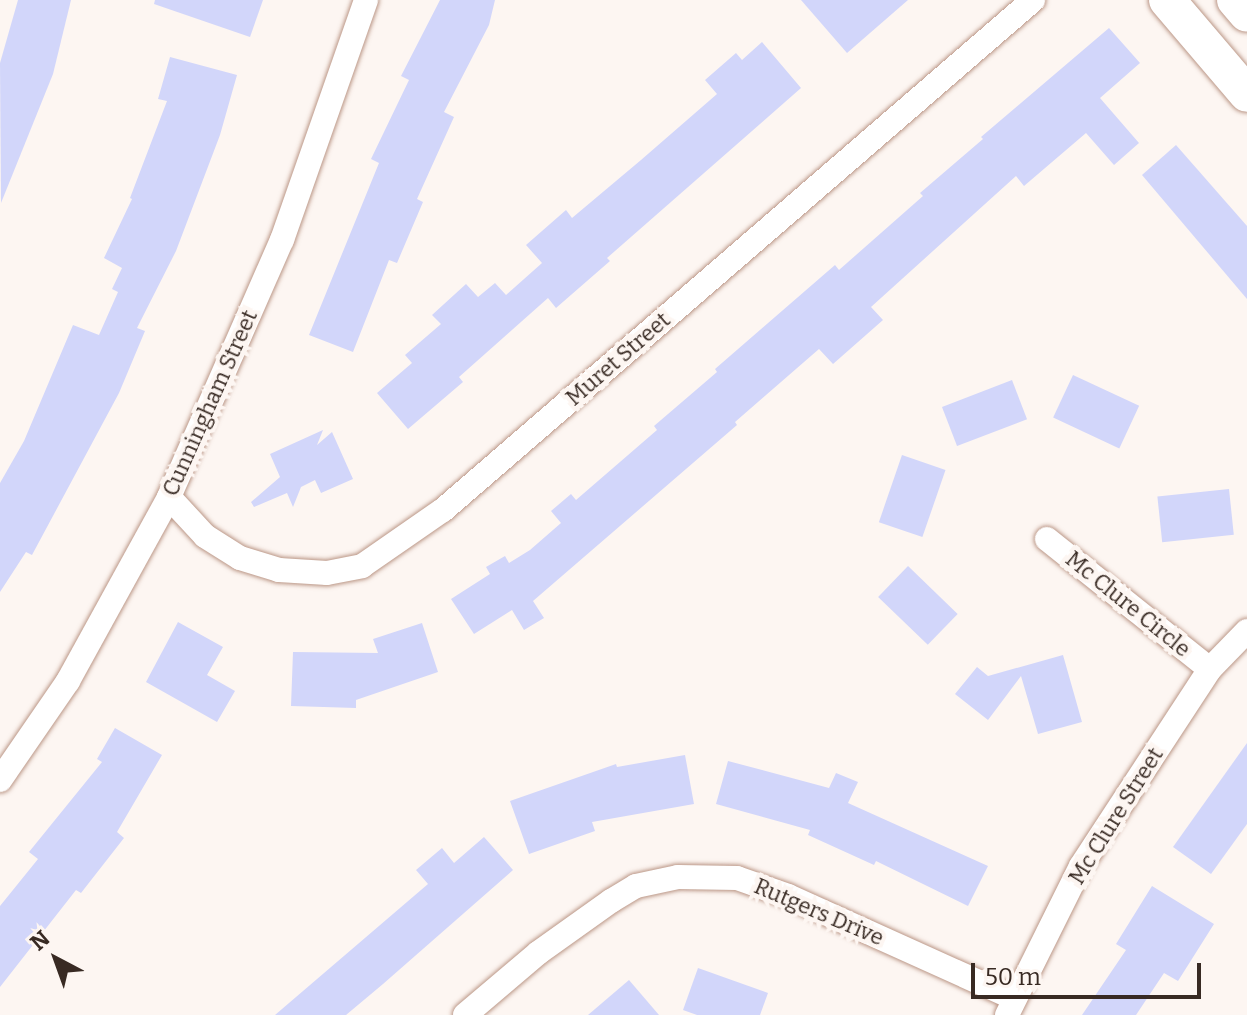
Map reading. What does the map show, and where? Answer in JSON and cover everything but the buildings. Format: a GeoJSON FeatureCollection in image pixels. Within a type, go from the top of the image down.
{"type":"FeatureCollection","features":[{"type":"Feature","properties":{"kind":"main road"},"geometry":{"type":"LineString","coordinates":[[1167,0],[1241,74]]}},
{"type":"Feature","properties":{"kind":"main road"},"geometry":{"type":"LineString","coordinates":[[1235,0],[1247,14]]}},
{"type":"Feature","properties":{"kind":"street","name":"Cunningham Street"},"geometry":{"type":"LineString","coordinates":[[0,780],[68,681],[169,497],[282,240],[366,0]]}},
{"type":"Feature","properties":{"kind":"street","name":"Muret Street"},"geometry":{"type":"LineString","coordinates":[[169,497],[205,536],[240,558],[279,570],[327,573],[362,566],[443,510],[1033,0]]}},
{"type":"Feature","properties":{"kind":"street","name":"Mc Clure Circle"},"geometry":{"type":"LineString","coordinates":[[1047,539],[1210,669]]}},
{"type":"Feature","properties":{"kind":"street","name":"Mc Clure Street"},"geometry":{"type":"LineString","coordinates":[[1010,1006],[1081,866],[1210,669],[1247,631]]}},
{"type":"Feature","properties":{"kind":"street","name":"Rutgers Drive"},"geometry":{"type":"LineString","coordinates":[[465,1015],[538,953],[611,901],[636,886],[678,877],[737,878],[788,896],[1010,1006]]}}]}
